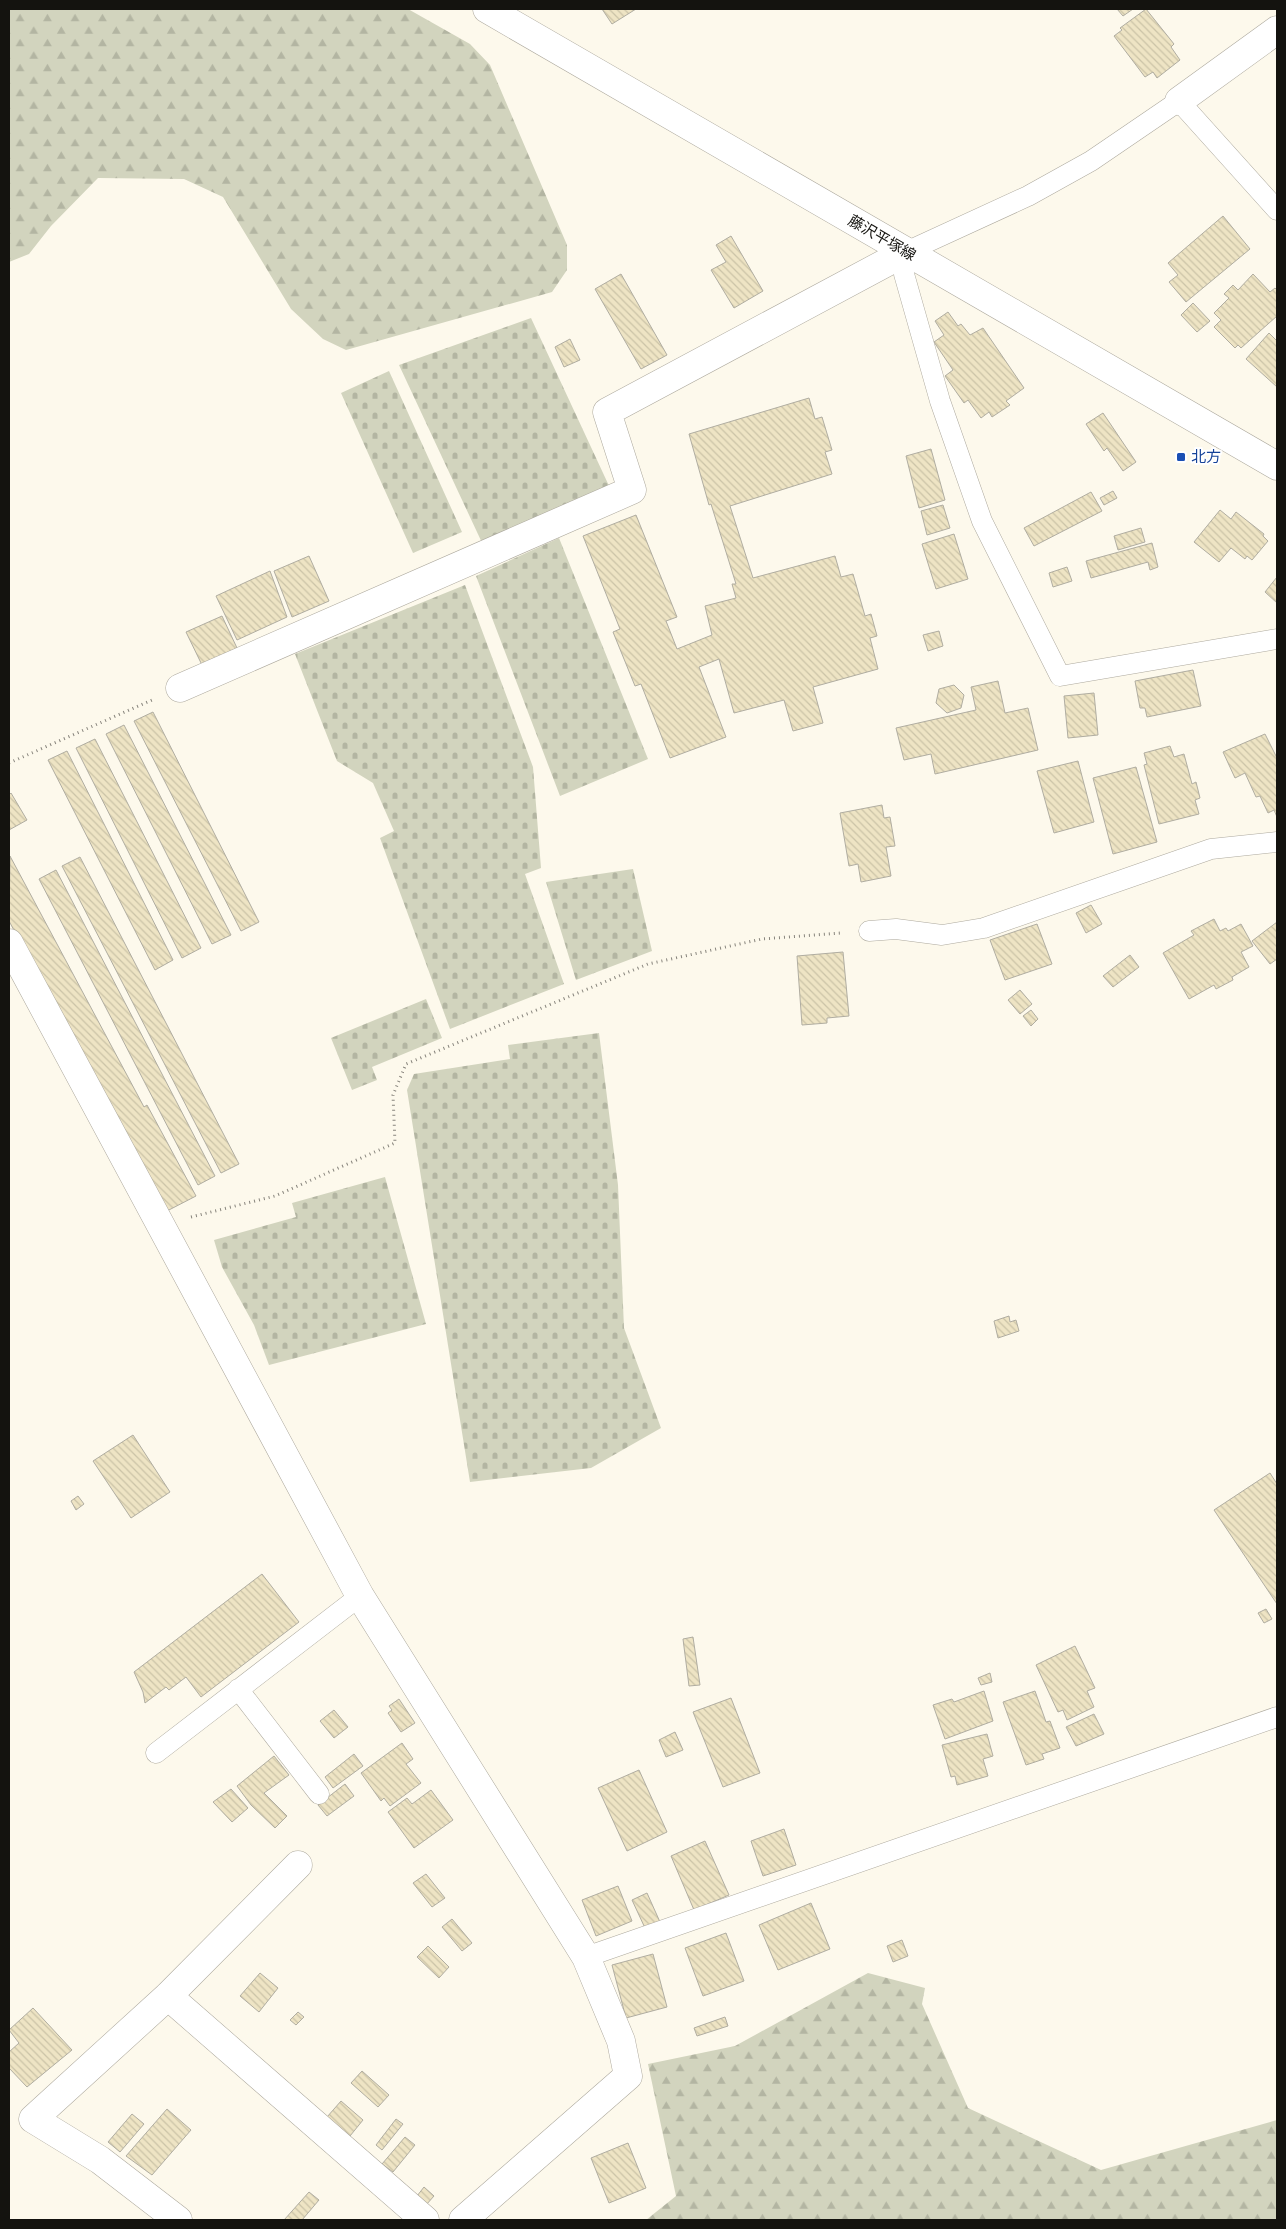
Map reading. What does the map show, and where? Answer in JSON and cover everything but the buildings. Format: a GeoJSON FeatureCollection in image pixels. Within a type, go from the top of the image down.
{"type":"FeatureCollection","features":[{"type":"Feature","properties":{"kind":"street","name":"藤沢平塚線"},"geometry":{"type":"LineString","coordinates":[[487,9],[1277,466]]}},
{"type":"Feature","properties":{"kind":"street"},"geometry":{"type":"LineString","coordinates":[[1179,101],[1277,30]]}},
{"type":"Feature","properties":{"kind":"street"},"geometry":{"type":"LineString","coordinates":[[180,688],[632,490],[607,412],[906,252]]}},
{"type":"Feature","properties":{"kind":"street"},"geometry":{"type":"LineString","coordinates":[[9,943],[360,1596],[586,1957],[620,2041],[628,2076],[463,2220]]}},
{"type":"Feature","properties":{"kind":"street"},"geometry":{"type":"LineString","coordinates":[[178,2220],[100,2160],[33,2119],[168,1996],[298,1866]]}},
{"type":"Feature","properties":{"kind":"street"},"geometry":{"type":"LineString","coordinates":[[168,1996],[426,2220]]}},
{"type":"Feature","properties":{"kind":"lane"},"geometry":{"type":"LineString","coordinates":[[1277,210],[1179,101],[1092,161],[1028,196],[906,252],[904,274],[937,392],[982,521],[1060,676],[1277,639]]}},
{"type":"Feature","properties":{"kind":"lane"},"geometry":{"type":"LineString","coordinates":[[869,931],[896,929],[942,935],[984,928],[1210,849],[1277,842]]}},
{"type":"Feature","properties":{"kind":"lane"},"geometry":{"type":"LineString","coordinates":[[156,1753],[360,1596]]}},
{"type":"Feature","properties":{"kind":"lane"},"geometry":{"type":"LineString","coordinates":[[238,1689],[319,1794]]}},
{"type":"Feature","properties":{"kind":"lane"},"geometry":{"type":"LineString","coordinates":[[586,1957],[1277,1717]]}},
{"type":"Feature","properties":{"kind":"path"},"geometry":{"type":"LineString","coordinates":[[9,763],[180,688]]}},
{"type":"Feature","properties":{"kind":"path"},"geometry":{"type":"LineString","coordinates":[[160,1224],[275,1196],[395,1143],[393,1095],[406,1064],[640,968],[762,939],[869,931]]}},
{"type":"Feature","properties":{"kind":"green space"},"geometry":{"type":"Polygon","coordinates":[[[9,9],[408,9],[470,44],[490,65],[567,245],[567,270],[552,292],[346,350],[323,339],[291,309],[223,197],[184,179],[98,178],[51,226],[29,254],[9,262],[9,9]]]}},
{"type":"Feature","properties":{"kind":"green space"},"geometry":{"type":"Polygon","coordinates":[[[531,318],[610,488],[484,547],[399,365],[531,318]]]}},
{"type":"Feature","properties":{"kind":"green space"},"geometry":{"type":"Polygon","coordinates":[[[389,371],[462,532],[413,553],[341,393],[389,371]]]}},
{"type":"Feature","properties":{"kind":"green space"},"geometry":{"type":"Polygon","coordinates":[[[559,538],[648,759],[560,796],[476,576],[559,538]]]}},
{"type":"Feature","properties":{"kind":"green space"},"geometry":{"type":"Polygon","coordinates":[[[465,585],[533,767],[541,868],[525,874],[564,984],[450,1029],[380,838],[394,831],[373,783],[337,761],[295,654],[465,585]]]}},
{"type":"Feature","properties":{"kind":"green space"},"geometry":{"type":"Polygon","coordinates":[[[633,869],[652,951],[576,980],[546,882],[633,869]]]}},
{"type":"Feature","properties":{"kind":"green space"},"geometry":{"type":"Polygon","coordinates":[[[426,999],[442,1038],[372,1067],[377,1080],[352,1090],[331,1038],[426,999]]]}},
{"type":"Feature","properties":{"kind":"green space"},"geometry":{"type":"Polygon","coordinates":[[[599,1033],[618,1185],[624,1328],[661,1428],[591,1468],[470,1482],[407,1090],[414,1074],[510,1059],[508,1045],[599,1033]]]}},
{"type":"Feature","properties":{"kind":"green space"},"geometry":{"type":"Polygon","coordinates":[[[385,1177],[426,1324],[269,1365],[254,1325],[222,1267],[214,1240],[296,1217],[292,1203],[385,1177]]]}},
{"type":"Feature","properties":{"kind":"green space"},"geometry":{"type":"Polygon","coordinates":[[[868,1973],[925,1988],[922,2004],[968,2108],[1101,2170],[1277,2120],[1277,2220],[646,2220],[676,2196],[648,2064],[735,2046],[868,1973]]]}},
{"type":"Feature","properties":{"kind":"place","name":"北方"},"geometry":{"type":"Point","coordinates":[1181,457]}}]}
